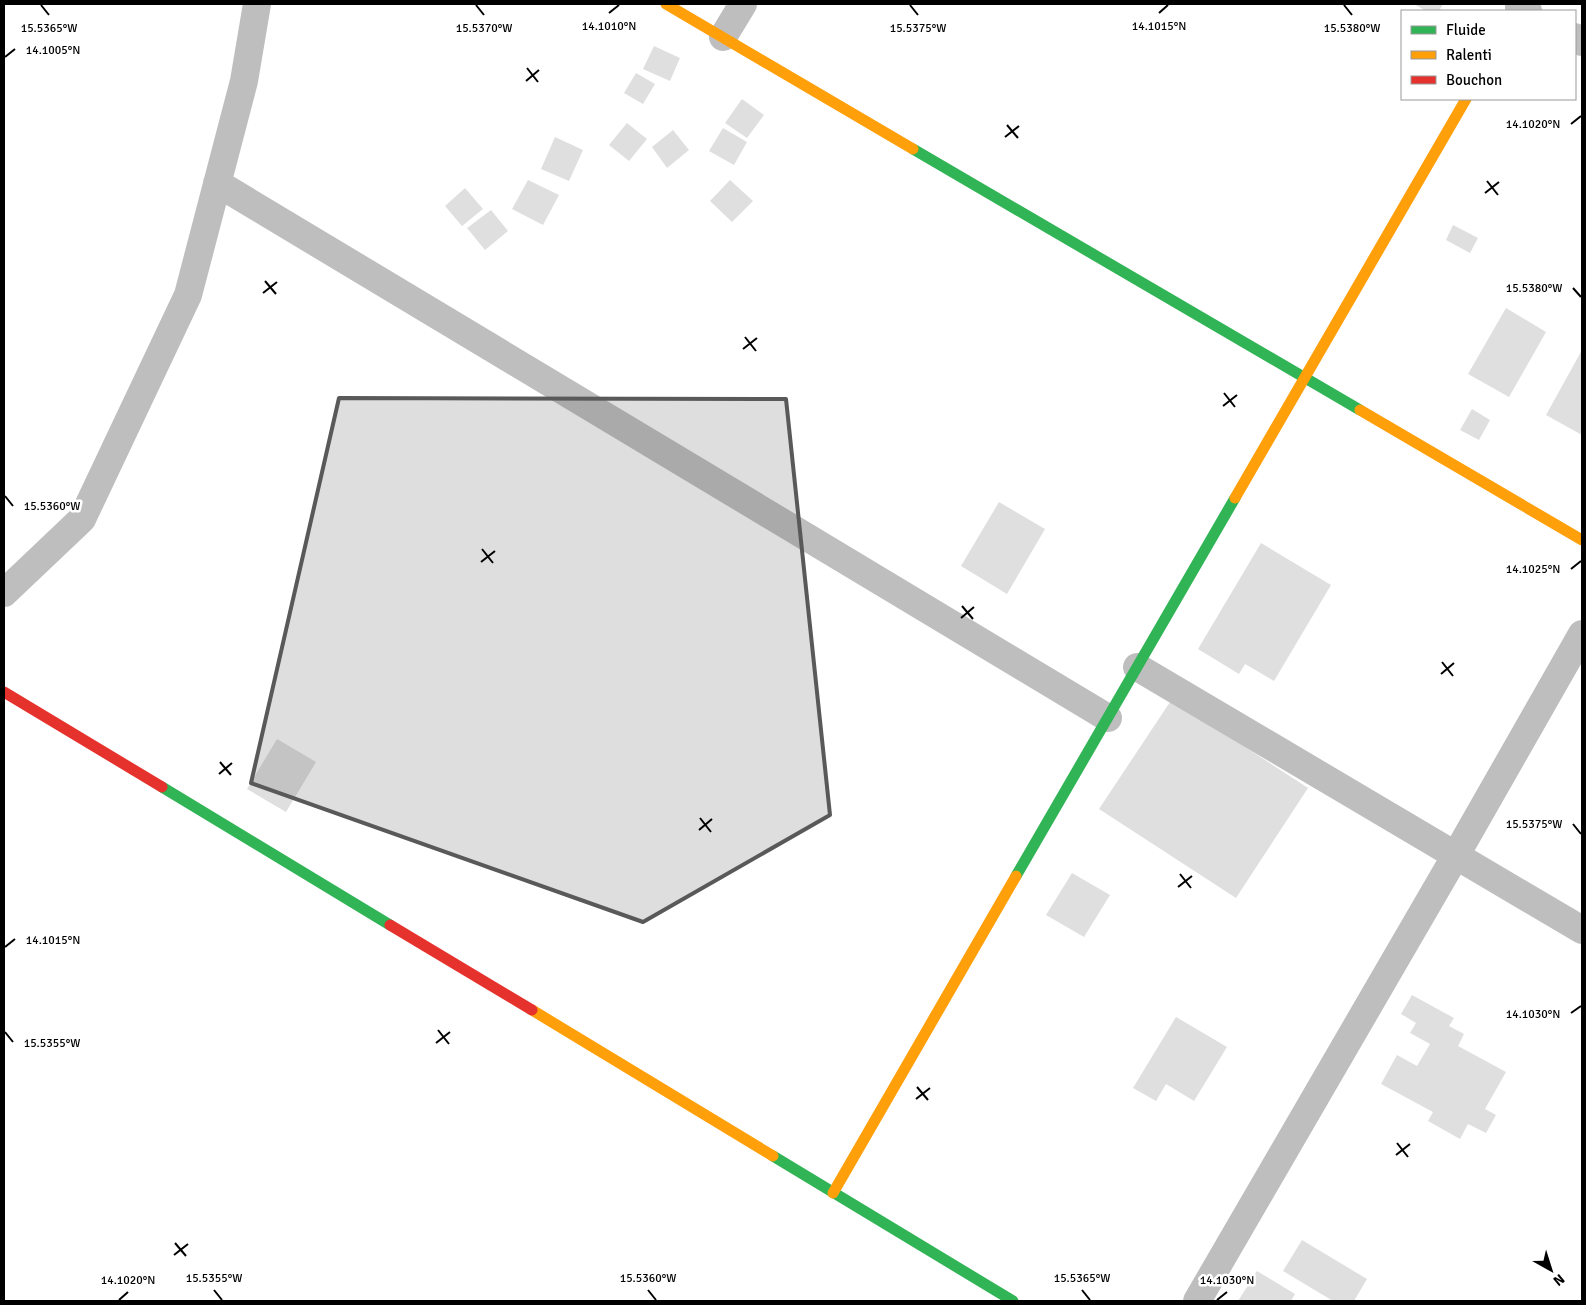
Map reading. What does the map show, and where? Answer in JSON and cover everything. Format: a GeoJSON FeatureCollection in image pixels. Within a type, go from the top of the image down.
{"type":"FeatureCollection","features":[{"type":"Feature","properties":{"kind":"street"},"geometry":{"type":"LineString","coordinates":[[4,593],[82,519],[188,295],[244,81],[257,4]]}},
{"type":"Feature","properties":{"kind":"street"},"geometry":{"type":"LineString","coordinates":[[666,4],[1582,540]]}},
{"type":"Feature","properties":{"kind":"street"},"geometry":{"type":"LineString","coordinates":[[723,37],[743,4]]}},
{"type":"Feature","properties":{"kind":"street"},"geometry":{"type":"LineString","coordinates":[[833,1193],[1465,100]]}},
{"type":"Feature","properties":{"kind":"street"},"geometry":{"type":"LineString","coordinates":[[217,183],[1108,718]]}},
{"type":"Feature","properties":{"kind":"street"},"geometry":{"type":"LineString","coordinates":[[1197,1301],[1582,634]]}},
{"type":"Feature","properties":{"kind":"street"},"geometry":{"type":"LineString","coordinates":[[1137,667],[1582,930]]}},
{"type":"Feature","properties":{"kind":"street"},"geometry":{"type":"LineString","coordinates":[[4,692],[1013,1301]]}},
{"type":"Feature","properties":{"kind":"highlighted area"},"geometry":{"type":"Polygon","coordinates":[[[339,398],[786,399],[830,815],[643,922],[251,783],[339,398]]]}},
{"type":"Feature","properties":{"kind":"building"},"geometry":{"type":"Polygon","coordinates":[[[1414,4],[1443,4],[1440,10],[1424,10],[1414,4]]]}},
{"type":"Feature","properties":{"kind":"building"},"geometry":{"type":"Polygon","coordinates":[[[654,46],[680,58],[670,81],[643,69],[654,46]]]}},
{"type":"Feature","properties":{"kind":"building"},"geometry":{"type":"Polygon","coordinates":[[[636,73],[655,84],[643,104],[624,93],[636,73]]]}},
{"type":"Feature","properties":{"kind":"building"},"geometry":{"type":"Polygon","coordinates":[[[742,99],[764,115],[747,138],[725,123],[742,99]]]}},
{"type":"Feature","properties":{"kind":"building"},"geometry":{"type":"Polygon","coordinates":[[[627,123],[647,139],[629,161],[609,145],[627,123]]]}},
{"type":"Feature","properties":{"kind":"building"},"geometry":{"type":"Polygon","coordinates":[[[723,128],[747,142],[734,165],[709,151],[723,128]]]}},
{"type":"Feature","properties":{"kind":"building"},"geometry":{"type":"Polygon","coordinates":[[[673,130],[689,150],[667,168],[652,147],[673,130]]]}},
{"type":"Feature","properties":{"kind":"building"},"geometry":{"type":"Polygon","coordinates":[[[555,137],[583,150],[569,181],[541,169],[555,137]]]}},
{"type":"Feature","properties":{"kind":"building"},"geometry":{"type":"Polygon","coordinates":[[[528,180],[559,195],[543,225],[512,209],[528,180]]]}},
{"type":"Feature","properties":{"kind":"building"},"geometry":{"type":"Polygon","coordinates":[[[730,180],[753,201],[732,222],[710,201],[730,180]]]}},
{"type":"Feature","properties":{"kind":"building"},"geometry":{"type":"Polygon","coordinates":[[[465,188],[483,209],[462,226],[445,206],[465,188]]]}},
{"type":"Feature","properties":{"kind":"building"},"geometry":{"type":"Polygon","coordinates":[[[491,210],[508,231],[485,250],[467,228],[491,210]]]}},
{"type":"Feature","properties":{"kind":"building"},"geometry":{"type":"Polygon","coordinates":[[[1453,225],[1478,238],[1470,253],[1446,240],[1453,225]]]}},
{"type":"Feature","properties":{"kind":"building"},"geometry":{"type":"Polygon","coordinates":[[[1506,308],[1546,332],[1509,397],[1468,374],[1506,308]]]}},
{"type":"Feature","properties":{"kind":"building"},"geometry":{"type":"Polygon","coordinates":[[[1582,350],[1582,435],[1546,415],[1582,350]]]}},
{"type":"Feature","properties":{"kind":"building"},"geometry":{"type":"Polygon","coordinates":[[[1472,409],[1490,420],[1479,440],[1460,430],[1472,409]]]}},
{"type":"Feature","properties":{"kind":"building"},"geometry":{"type":"Polygon","coordinates":[[[999,502],[1045,529],[1007,594],[961,566],[999,502]]]}},
{"type":"Feature","properties":{"kind":"building"},"geometry":{"type":"Polygon","coordinates":[[[1261,543],[1331,585],[1274,681],[1245,664],[1239,674],[1198,649],[1261,543]]]}},
{"type":"Feature","properties":{"kind":"building"},"geometry":{"type":"Polygon","coordinates":[[[1172,699],[1308,788],[1236,898],[1099,809],[1172,699]]]}},
{"type":"Feature","properties":{"kind":"building"},"geometry":{"type":"Polygon","coordinates":[[[277,739],[316,762],[286,812],[247,789],[277,739]]]}},
{"type":"Feature","properties":{"kind":"building"},"geometry":{"type":"Polygon","coordinates":[[[1072,873],[1110,895],[1084,937],[1046,915],[1072,873]]]}},
{"type":"Feature","properties":{"kind":"building"},"geometry":{"type":"Polygon","coordinates":[[[1412,995],[1454,1018],[1449,1026],[1464,1034],[1458,1046],[1506,1072],[1485,1109],[1496,1115],[1486,1133],[1468,1124],[1460,1139],[1428,1121],[1433,1112],[1381,1084],[1397,1055],[1417,1066],[1430,1044],[1410,1033],[1416,1023],[1401,1014],[1412,995]]]}},
{"type":"Feature","properties":{"kind":"building"},"geometry":{"type":"Polygon","coordinates":[[[1176,1017],[1227,1047],[1194,1101],[1166,1084],[1156,1101],[1133,1088],[1176,1017]]]}},
{"type":"Feature","properties":{"kind":"building"},"geometry":{"type":"Polygon","coordinates":[[[1302,1240],[1367,1279],[1354,1301],[1333,1301],[1283,1271],[1302,1240]]]}},
{"type":"Feature","properties":{"kind":"building"},"geometry":{"type":"Polygon","coordinates":[[[1257,1271],[1295,1294],[1291,1301],[1238,1301],[1257,1271]]]}},
{"type":"Feature","properties":{"kind":"traffic: fast"},"geometry":{"type":"LineString","coordinates":[[913,149],[1360,410]]}},
{"type":"Feature","properties":{"kind":"traffic: fast"},"geometry":{"type":"LineString","coordinates":[[1016,876],[1235,498]]}},
{"type":"Feature","properties":{"kind":"traffic: fast"},"geometry":{"type":"LineString","coordinates":[[162,787],[390,925]]}},
{"type":"Feature","properties":{"kind":"traffic: fast"},"geometry":{"type":"LineString","coordinates":[[773,1156],[1013,1301]]}},
{"type":"Feature","properties":{"kind":"traffic: slow"},"geometry":{"type":"LineString","coordinates":[[666,4],[913,149]]}},
{"type":"Feature","properties":{"kind":"traffic: slow"},"geometry":{"type":"LineString","coordinates":[[1235,498],[1465,100]]}},
{"type":"Feature","properties":{"kind":"traffic: slow"},"geometry":{"type":"LineString","coordinates":[[1360,410],[1582,540]]}},
{"type":"Feature","properties":{"kind":"traffic: slow"},"geometry":{"type":"LineString","coordinates":[[833,1193],[1016,876]]}},
{"type":"Feature","properties":{"kind":"traffic: slow"},"geometry":{"type":"LineString","coordinates":[[532,1010],[773,1156]]}},
{"type":"Feature","properties":{"kind":"traffic: jam"},"geometry":{"type":"LineString","coordinates":[[4,692],[162,787]]}},
{"type":"Feature","properties":{"kind":"traffic: jam"},"geometry":{"type":"LineString","coordinates":[[390,925],[532,1010]]}}]}
